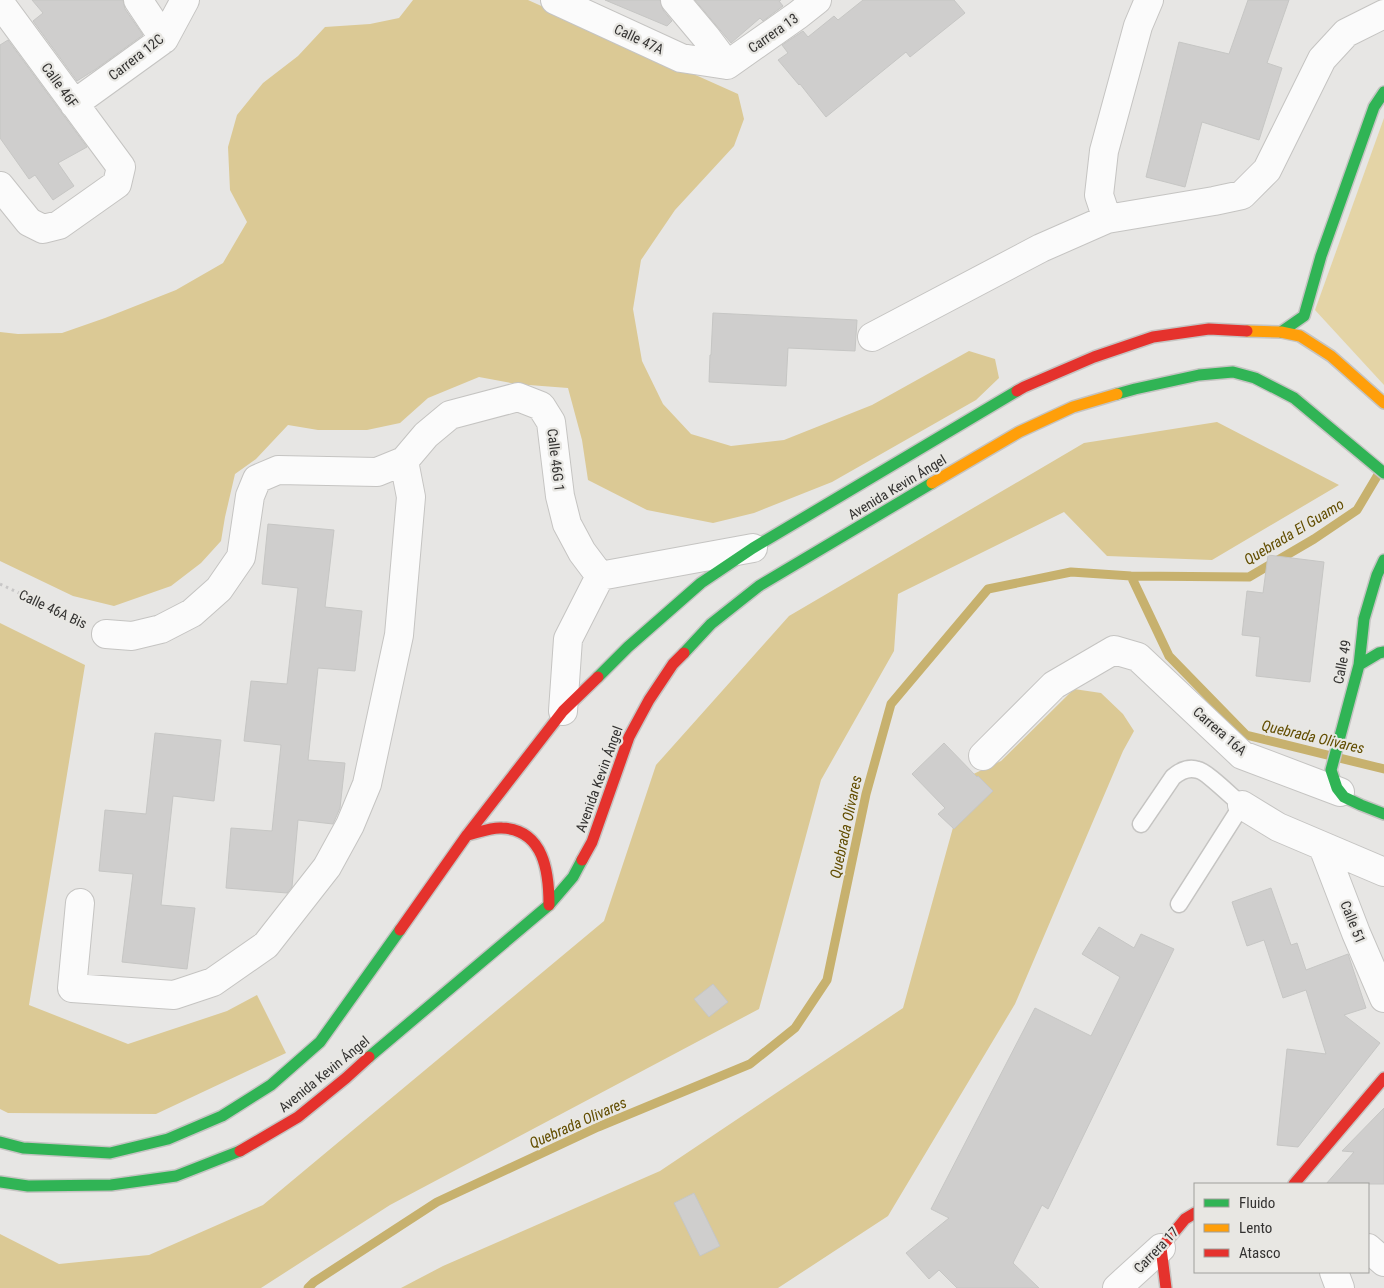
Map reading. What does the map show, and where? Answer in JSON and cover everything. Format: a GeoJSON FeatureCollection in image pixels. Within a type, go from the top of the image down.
{"type":"FeatureCollection","features":[{"type":"Feature","properties":{"kind":"main road"},"geometry":{"type":"LineString","coordinates":[[1281,332],[1304,316],[1322,256],[1370,117],[1384,92]]}},
{"type":"Feature","properties":{"kind":"main road","name":"Avenida Kevin Ángel"},"geometry":{"type":"LineString","coordinates":[[0,1142],[23,1148],[110,1153],[168,1139],[222,1116],[271,1085],[320,1042],[467,835],[563,711],[628,647],[701,583],[753,548],[1024,387],[1094,357],[1153,337],[1209,329],[1281,332],[1300,336],[1331,356],[1384,403]]}},
{"type":"Feature","properties":{"kind":"main road","name":"Avenida Kevin Ángel"},"geometry":{"type":"LineString","coordinates":[[0,1182],[28,1186],[111,1185],[176,1176],[242,1150],[298,1117],[548,905],[573,877],[592,842],[629,737],[649,700],[673,664],[712,624],[760,586],[1019,432],[1073,407],[1135,389],[1198,375],[1233,372],[1255,378],[1294,398],[1384,473]]}},
{"type":"Feature","properties":{"kind":"main road","name":"Calle 49"},"geometry":{"type":"LineString","coordinates":[[1335,781],[1342,725],[1360,665],[1364,619],[1377,575],[1384,560]]}},
{"type":"Feature","properties":{"kind":"main road"},"geometry":{"type":"LineString","coordinates":[[1360,665],[1384,652]]}},
{"type":"Feature","properties":{"kind":"main road"},"geometry":{"type":"LineString","coordinates":[[1335,781],[1360,805],[1384,814]]}},
{"type":"Feature","properties":{"kind":"main road"},"geometry":{"type":"LineString","coordinates":[[467,835],[500,828],[514,830],[524,834],[533,841],[540,850],[548,874],[548,905]]}},
{"type":"Feature","properties":{"kind":"main road"},"geometry":{"type":"LineString","coordinates":[[1295,1183],[1384,1078]]}},
{"type":"Feature","properties":{"kind":"main road","name":"Carrera 17"},"geometry":{"type":"LineString","coordinates":[[1161,1248],[1185,1219],[1194,1214]]}},
{"type":"Feature","properties":{"kind":"main road"},"geometry":{"type":"LineString","coordinates":[[1161,1248],[1166,1288]]}},
{"type":"Feature","properties":{"kind":"street"},"geometry":{"type":"LineString","coordinates":[[138,0],[164,39]]}},
{"type":"Feature","properties":{"kind":"street","name":"Carrera 12C"},"geometry":{"type":"LineString","coordinates":[[74,104],[164,39],[185,0]]}},
{"type":"Feature","properties":{"kind":"street","name":"Calle 47A"},"geometry":{"type":"LineString","coordinates":[[555,0],[681,58],[727,65]]}},
{"type":"Feature","properties":{"kind":"street"},"geometry":{"type":"LineString","coordinates":[[675,0],[727,65]]}},
{"type":"Feature","properties":{"kind":"street"},"geometry":{"type":"LineString","coordinates":[[1107,219],[1099,195],[1104,151],[1138,26],[1150,0]]}},
{"type":"Feature","properties":{"kind":"street","name":"Calle 46F"},"geometry":{"type":"LineString","coordinates":[[0,3],[120,167],[117,184],[59,225],[43,229],[29,222],[0,186]]}},
{"type":"Feature","properties":{"kind":"street","name":"Carrera 13"},"geometry":{"type":"LineString","coordinates":[[727,65],[801,5]]}},
{"type":"Feature","properties":{"kind":"street"},"geometry":{"type":"LineString","coordinates":[[872,337],[1041,248],[1107,219],[1242,195],[1266,170],[1322,59],[1346,33],[1384,14]]}},
{"type":"Feature","properties":{"kind":"street","name":"Calle 46G 1"},"geometry":{"type":"LineString","coordinates":[[404,461],[426,435],[450,416],[518,397],[541,406],[551,422],[560,496],[567,524],[582,552],[600,576]]}},
{"type":"Feature","properties":{"kind":"street"},"geometry":{"type":"LineString","coordinates":[[80,903],[72,988],[174,996],[213,982],[266,944],[327,868],[350,825],[367,784],[399,635],[411,497],[404,461],[376,472],[278,470],[257,479],[250,496],[241,557],[219,588],[192,613],[161,629],[132,636],[106,634]]}},
{"type":"Feature","properties":{"kind":"street"},"geometry":{"type":"LineString","coordinates":[[563,711],[568,639],[600,576],[753,548]]}},
{"type":"Feature","properties":{"kind":"street","name":"Carrera 16A"},"geometry":{"type":"LineString","coordinates":[[983,756],[1054,685],[1114,650],[1138,657],[1242,754],[1335,781]]}},
{"type":"Feature","properties":{"kind":"street"},"geometry":{"type":"LineString","coordinates":[[1242,805],[1278,827],[1384,872]]}},
{"type":"Feature","properties":{"kind":"street","name":"Calle 51"},"geometry":{"type":"LineString","coordinates":[[1323,846],[1356,933],[1384,998]]}},
{"type":"Feature","properties":{"kind":"street","name":"Carrera 17"},"geometry":{"type":"LineString","coordinates":[[1117,1288],[1161,1248]]}},
{"type":"Feature","properties":{"kind":"street"},"geometry":{"type":"LineString","coordinates":[[1369,1249],[1384,1262]]}},
{"type":"Feature","properties":{"kind":"street"},"geometry":{"type":"LineString","coordinates":[[1334,1273],[1340,1288]]}},
{"type":"Feature","properties":{"kind":"lane"},"geometry":{"type":"LineString","coordinates":[[1142,824],[1173,777],[1189,768],[1200,770],[1242,805],[1179,904]]}},
{"type":"Feature","properties":{"kind":"path","name":"Calle 46A Bis"},"geometry":{"type":"LineString","coordinates":[[0,584],[106,634]]}},
{"type":"Feature","properties":{"kind":"shaded area"},"geometry":{"type":"Polygon","coordinates":[[[413,0],[528,0],[738,94],[744,119],[734,146],[675,210],[641,260],[633,309],[642,361],[663,404],[691,434],[731,446],[784,440],[872,405],[969,351],[995,359],[999,378],[976,400],[832,482],[754,513],[713,523],[647,510],[588,480],[582,440],[568,388],[516,384],[479,377],[428,398],[400,423],[367,430],[318,430],[288,425],[256,459],[235,474],[221,541],[201,563],[171,586],[114,606],[73,596],[0,561],[0,332],[18,334],[62,333],[176,290],[223,263],[247,222],[230,190],[228,147],[237,115],[263,83],[298,56],[325,27],[370,24],[399,18],[413,0]]]}},
{"type":"Feature","properties":{"kind":"shaded area"},"geometry":{"type":"Polygon","coordinates":[[[1384,118],[1384,385],[1315,310],[1384,118]]]}},
{"type":"Feature","properties":{"kind":"shaded area"},"geometry":{"type":"Polygon","coordinates":[[[1217,422],[1339,485],[1212,560],[1107,556],[1064,512],[898,594],[894,651],[821,780],[759,1009],[390,1205],[261,1288],[0,1288],[0,1234],[59,1264],[149,1255],[263,1205],[604,921],[656,765],[789,616],[1084,443],[1217,422]]]}},
{"type":"Feature","properties":{"kind":"shaded area"},"geometry":{"type":"Polygon","coordinates":[[[0,623],[85,665],[29,1005],[128,1044],[227,1011],[257,995],[286,1053],[156,1114],[8,1113],[0,1109],[0,623]]]}},
{"type":"Feature","properties":{"kind":"shaded area"},"geometry":{"type":"Polygon","coordinates":[[[1074,689],[1101,693],[1123,714],[1134,731],[1123,751],[1015,1004],[888,1216],[778,1288],[401,1288],[443,1266],[660,1171],[903,1008],[967,777],[1001,761],[1074,689]]]}},
{"type":"Feature","properties":{"kind":"building"},"geometry":{"type":"Polygon","coordinates":[[[32,0],[123,0],[125,9],[143,35],[77,81],[33,21],[43,13],[32,0]]]}},
{"type":"Feature","properties":{"kind":"building"},"geometry":{"type":"Polygon","coordinates":[[[605,0],[660,0],[663,10],[672,21],[667,26],[605,0]]]}},
{"type":"Feature","properties":{"kind":"building"},"geometry":{"type":"Polygon","coordinates":[[[695,0],[781,0],[779,1],[783,6],[763,21],[760,18],[731,43],[695,0]]]}},
{"type":"Feature","properties":{"kind":"building"},"geometry":{"type":"Polygon","coordinates":[[[863,0],[954,0],[965,13],[910,57],[906,52],[826,117],[778,60],[788,53],[782,45],[803,31],[808,37],[834,16],[838,20],[863,0]]]}},
{"type":"Feature","properties":{"kind":"building"},"geometry":{"type":"Polygon","coordinates":[[[1248,0],[1289,0],[1267,63],[1282,68],[1259,140],[1202,122],[1185,187],[1146,177],[1179,42],[1229,54],[1248,0]]]}},
{"type":"Feature","properties":{"kind":"building"},"geometry":{"type":"Polygon","coordinates":[[[8,40],[87,147],[58,163],[74,186],[53,200],[35,175],[29,179],[0,138],[0,45],[8,40]]]}},
{"type":"Feature","properties":{"kind":"building"},"geometry":{"type":"Polygon","coordinates":[[[713,313],[857,320],[855,351],[788,348],[786,386],[709,382],[713,313]]]}},
{"type":"Feature","properties":{"kind":"building"},"geometry":{"type":"Polygon","coordinates":[[[268,524],[334,530],[325,607],[362,611],[355,671],[318,668],[308,760],[345,763],[340,808],[333,824],[298,820],[292,887],[287,893],[226,888],[231,828],[272,831],[281,745],[244,741],[251,681],[287,684],[298,588],[262,584],[268,524]]]}},
{"type":"Feature","properties":{"kind":"building"},"geometry":{"type":"Polygon","coordinates":[[[1268,555],[1324,562],[1310,682],[1256,676],[1260,637],[1242,635],[1247,591],[1263,593],[1268,555]]]}},
{"type":"Feature","properties":{"kind":"building"},"geometry":{"type":"Polygon","coordinates":[[[155,733],[221,740],[214,801],[173,796],[161,905],[195,908],[187,969],[122,962],[133,874],[99,871],[105,810],[146,814],[155,733]]]}},
{"type":"Feature","properties":{"kind":"building"},"geometry":{"type":"Polygon","coordinates":[[[944,743],[993,791],[954,829],[938,814],[945,808],[912,774],[944,743]]]}},
{"type":"Feature","properties":{"kind":"building"},"geometry":{"type":"Polygon","coordinates":[[[1271,888],[1291,945],[1297,943],[1306,970],[1348,954],[1366,1008],[1344,1015],[1380,1043],[1298,1147],[1277,1145],[1287,1049],[1326,1054],[1306,990],[1283,998],[1264,940],[1247,946],[1232,902],[1271,888]]]}},
{"type":"Feature","properties":{"kind":"building"},"geometry":{"type":"Polygon","coordinates":[[[1099,927],[1134,948],[1141,934],[1174,949],[1048,1209],[1042,1205],[1013,1263],[1039,1288],[957,1288],[939,1270],[929,1279],[906,1253],[949,1218],[931,1209],[1035,1008],[1091,1036],[1120,977],[1082,954],[1099,927]]]}},
{"type":"Feature","properties":{"kind":"building"},"geometry":{"type":"Polygon","coordinates":[[[713,984],[728,1002],[709,1017],[694,999],[713,984]]]}},
{"type":"Feature","properties":{"kind":"building"},"geometry":{"type":"Polygon","coordinates":[[[1384,1108],[1384,1184],[1327,1183],[1354,1152],[1342,1151],[1384,1108]]]}},
{"type":"Feature","properties":{"kind":"building"},"geometry":{"type":"Polygon","coordinates":[[[694,1193],[720,1246],[700,1256],[674,1203],[694,1193]]]}},
{"type":"Feature","properties":{"kind":"waterway","name":"Quebrada Olivares"},"geometry":{"type":"LineString","coordinates":[[308,1288],[314,1282],[437,1202],[598,1127],[750,1064],[795,1028],[827,980],[866,794],[891,704],[988,589],[1071,572],[1131,576],[1249,577],[1314,539],[1357,510],[1379,473]]}},
{"type":"Feature","properties":{"kind":"waterway","name":"Quebrada Olivares"},"geometry":{"type":"LineString","coordinates":[[1131,576],[1169,656],[1246,735],[1384,769]]}},
{"type":"Feature","properties":{"kind":"traffic: fast"},"geometry":{"type":"LineString","coordinates":[[1281,332],[1304,316],[1321,256],[1374,107],[1384,92]]}},
{"type":"Feature","properties":{"kind":"traffic: fast"},"geometry":{"type":"LineString","coordinates":[[1117,394],[1199,375],[1233,372],[1255,378],[1294,398],[1384,473]]}},
{"type":"Feature","properties":{"kind":"traffic: fast"},"geometry":{"type":"LineString","coordinates":[[598,677],[628,647],[701,583],[753,548],[1017,391]]}},
{"type":"Feature","properties":{"kind":"traffic: fast"},"geometry":{"type":"LineString","coordinates":[[684,653],[711,624],[759,586],[932,483]]}},
{"type":"Feature","properties":{"kind":"traffic: fast"},"geometry":{"type":"LineString","coordinates":[[1384,560],[1377,575],[1364,619],[1359,665],[1331,770],[1337,788],[1344,797],[1384,814]]}},
{"type":"Feature","properties":{"kind":"traffic: fast"},"geometry":{"type":"LineString","coordinates":[[1359,665],[1384,652]]}},
{"type":"Feature","properties":{"kind":"traffic: fast"},"geometry":{"type":"LineString","coordinates":[[369,1057],[549,905],[573,877],[582,860]]}},
{"type":"Feature","properties":{"kind":"traffic: fast"},"geometry":{"type":"LineString","coordinates":[[0,1142],[23,1148],[110,1153],[168,1139],[222,1116],[271,1085],[320,1042],[400,930]]}},
{"type":"Feature","properties":{"kind":"traffic: fast"},"geometry":{"type":"LineString","coordinates":[[0,1182],[28,1186],[111,1185],[176,1176],[240,1151]]}},
{"type":"Feature","properties":{"kind":"traffic: slow"},"geometry":{"type":"LineString","coordinates":[[1247,331],[1281,332],[1300,336],[1331,356],[1384,403]]}},
{"type":"Feature","properties":{"kind":"traffic: slow"},"geometry":{"type":"LineString","coordinates":[[932,483],[1019,432],[1073,407],[1117,394]]}},
{"type":"Feature","properties":{"kind":"traffic: jam"},"geometry":{"type":"LineString","coordinates":[[1017,391],[1094,357],[1153,337],[1209,329],[1247,331]]}},
{"type":"Feature","properties":{"kind":"traffic: jam"},"geometry":{"type":"LineString","coordinates":[[582,860],[592,842],[629,737],[649,700],[673,664],[684,653]]}},
{"type":"Feature","properties":{"kind":"traffic: jam"},"geometry":{"type":"LineString","coordinates":[[400,930],[467,835],[563,711],[598,677]]}},
{"type":"Feature","properties":{"kind":"traffic: jam"},"geometry":{"type":"LineString","coordinates":[[467,835],[489,829],[502,828],[527,836],[541,855],[545,867],[548,879],[549,905]]}},
{"type":"Feature","properties":{"kind":"traffic: jam"},"geometry":{"type":"LineString","coordinates":[[240,1151],[298,1117],[369,1057]]}},
{"type":"Feature","properties":{"kind":"traffic: jam"},"geometry":{"type":"LineString","coordinates":[[1295,1183],[1384,1078]]}},
{"type":"Feature","properties":{"kind":"traffic: jam"},"geometry":{"type":"LineString","coordinates":[[1166,1288],[1161,1248],[1185,1219],[1194,1214]]}},
{"type":"Feature","properties":{"kind":"water label","name":"Quebrada El Guamo"},"geometry":{"type":"Point","coordinates":[1294,532]}}]}
